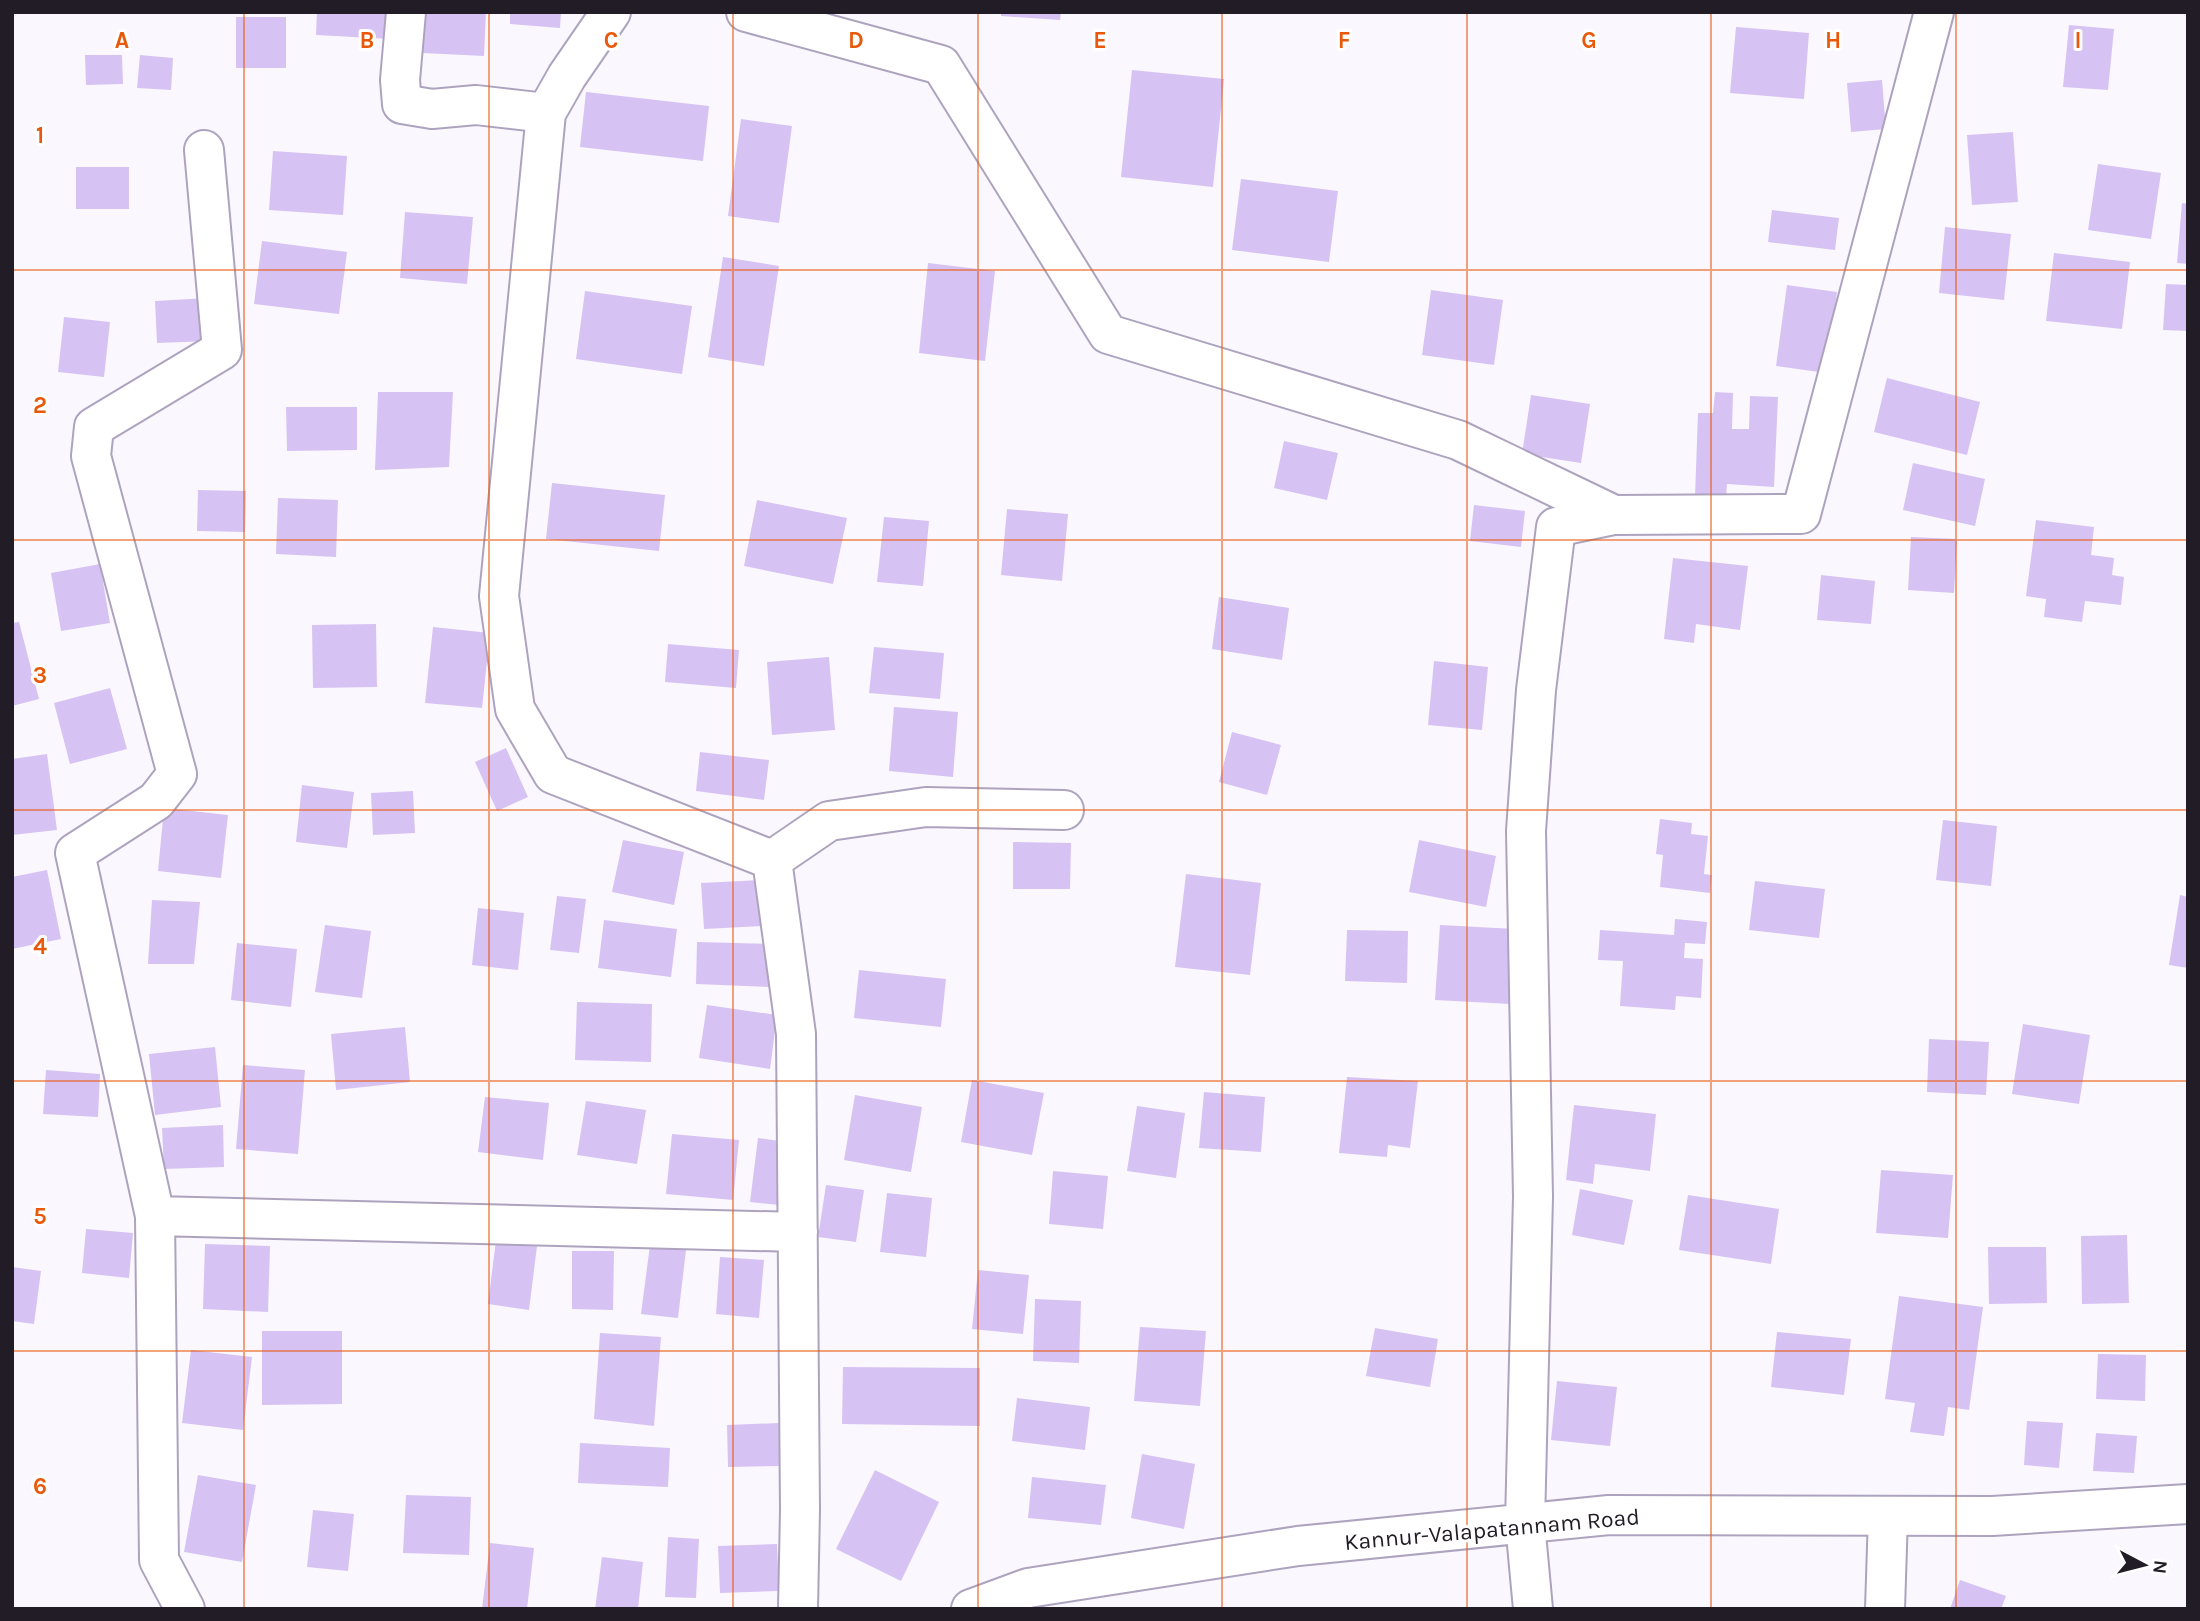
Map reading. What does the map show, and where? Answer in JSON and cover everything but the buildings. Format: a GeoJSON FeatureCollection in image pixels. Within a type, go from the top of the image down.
{"type":"FeatureCollection","features":[{"type":"Feature","properties":{"kind":"street"},"geometry":{"type":"LineString","coordinates":[[406,12],[400,80],[402,104],[432,109],[476,105],[546,113]]}},
{"type":"Feature","properties":{"kind":"street"},"geometry":{"type":"LineString","coordinates":[[611,12],[567,76],[546,113],[499,596],[515,709],[553,774],[772,860]]}},
{"type":"Feature","properties":{"kind":"street"},"geometry":{"type":"LineString","coordinates":[[746,12],[941,65],[1108,334],[1458,440],[1614,515]]}},
{"type":"Feature","properties":{"kind":"street"},"geometry":{"type":"LineString","coordinates":[[1533,1609],[1525,1523],[1534,1197],[1526,831],[1536,690],[1556,527],[1614,515],[1801,514],[1934,12]]}},
{"type":"Feature","properties":{"kind":"street"},"geometry":{"type":"LineString","coordinates":[[185,1609],[159,1560],[155,1216],[75,853],[156,801],[177,774],[91,456],[94,427],[222,350],[204,150]]}},
{"type":"Feature","properties":{"kind":"street"},"geometry":{"type":"LineString","coordinates":[[772,860],[829,821],[926,807],[1063,810]]}},
{"type":"Feature","properties":{"kind":"street"},"geometry":{"type":"LineString","coordinates":[[772,860],[796,1034],[800,1496],[798,1609]]}},
{"type":"Feature","properties":{"kind":"street"},"geometry":{"type":"LineString","coordinates":[[155,1216],[798,1232]]}},
{"type":"Feature","properties":{"kind":"street","name":"Kannur-Valapatannam Road"},"geometry":{"type":"LineString","coordinates":[[971,1609],[1298,1546],[1609,1515],[1993,1516],[2188,1504]]}},
{"type":"Feature","properties":{"kind":"street"},"geometry":{"type":"LineString","coordinates":[[1885,1609],[1888,1516]]}}]}
